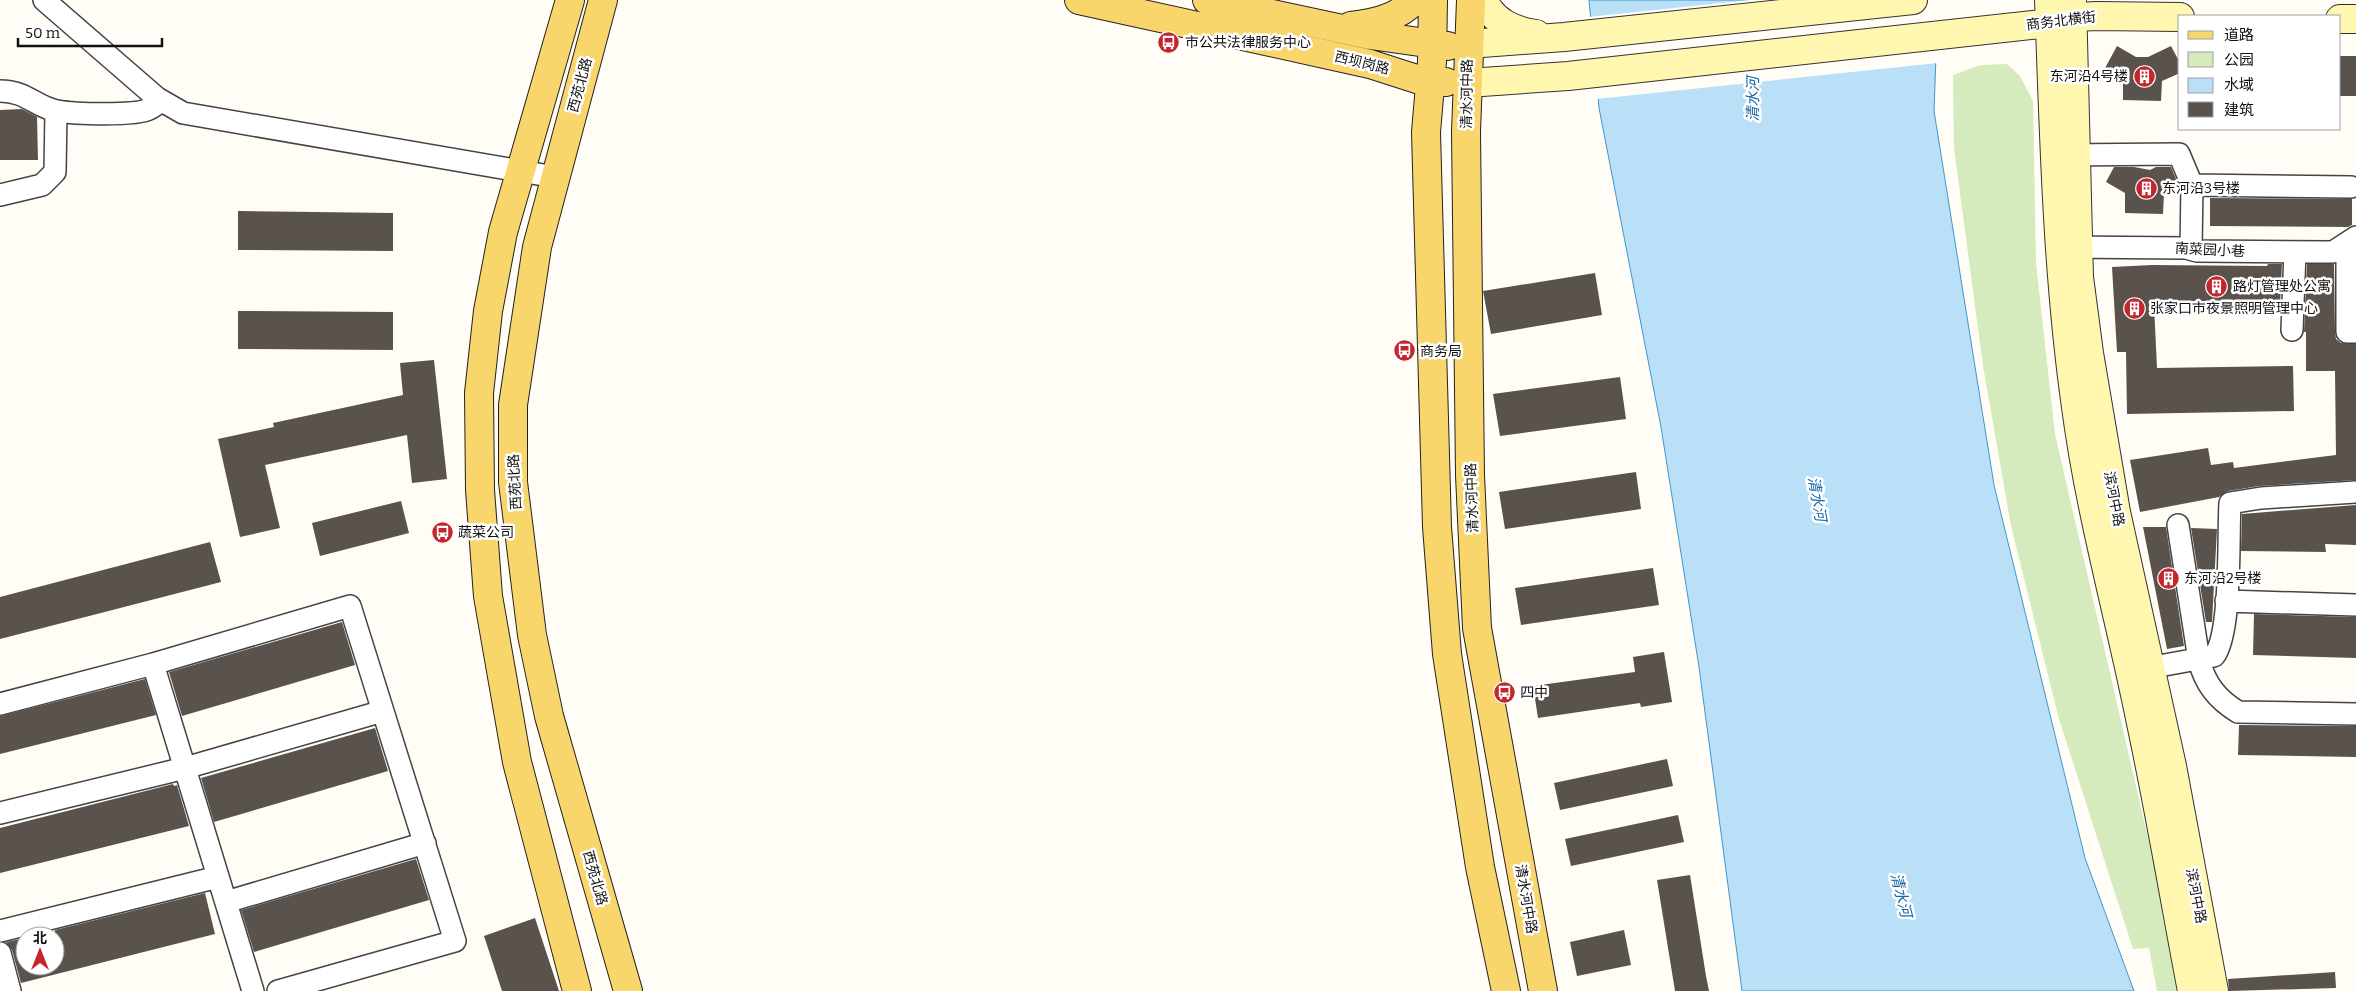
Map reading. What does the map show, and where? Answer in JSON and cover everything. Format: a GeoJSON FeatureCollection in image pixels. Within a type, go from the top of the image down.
{"type":"FeatureCollection","features":[{"type":"Feature","properties":{"kind":"main road"},"geometry":{"type":"LineString","coordinates":[[570,0],[504,232],[488,311],[479,393],[480,490],[487,587],[518,762],[577,991]]}},
{"type":"Feature","properties":{"kind":"main road","name":"西苑北路"},"geometry":{"type":"LineString","coordinates":[[603,0],[537,247],[521,341],[513,405],[513,482],[532,635],[549,716],[628,991]]}},
{"type":"Feature","properties":{"kind":"main road","name":"西坝岗路"},"geometry":{"type":"LineString","coordinates":[[1080,0],[1370,64],[1449,63]]}},
{"type":"Feature","properties":{"kind":"main road","name":"西坝岗路"},"geometry":{"type":"LineString","coordinates":[[1207,0],[1336,28],[1449,63]]}},
{"type":"Feature","properties":{"kind":"main road"},"geometry":{"type":"LineString","coordinates":[[1336,28],[1384,19],[1401,12],[1415,0]]}},
{"type":"Feature","properties":{"kind":"main road","name":"清水河中路"},"geometry":{"type":"LineString","coordinates":[[1433,0],[1466,132],[1470,475],[1477,628],[1543,991]]}},
{"type":"Feature","properties":{"kind":"main road","name":"清水河中路"},"geometry":{"type":"LineString","coordinates":[[1471,0],[1426,132],[1437,527],[1447,654],[1480,867],[1506,991]]}},
{"type":"Feature","properties":{"kind":"main road"},"geometry":{"type":"LineString","coordinates":[[1483,0],[1486,8],[1501,23],[1518,32],[1562,37]]}},
{"type":"Feature","properties":{"kind":"main road"},"geometry":{"type":"LineString","coordinates":[[1449,63],[1562,37],[1913,0]]}},
{"type":"Feature","properties":{"kind":"main road","name":"商务北横街"},"geometry":{"type":"LineString","coordinates":[[1511,80],[1568,76],[1974,31],[2061,10],[2178,17]]}},
{"type":"Feature","properties":{"kind":"main road","name":"滨河中路"},"geometry":{"type":"LineString","coordinates":[[2061,10],[2068,247],[2078,277],[2139,669],[2141,722],[2192,991]]}},
{"type":"Feature","properties":{"kind":"main road"},"geometry":{"type":"LineString","coordinates":[[2341,18],[2356,19]]}},
{"type":"Feature","properties":{"kind":"main road"},"geometry":{"type":"LineString","coordinates":[[1449,63],[1511,80]]}},
{"type":"Feature","properties":{"kind":"main road"},"geometry":{"type":"LineString","coordinates":[[1370,64],[1400,81],[1417,100],[1423,110],[1426,132]]}},
{"type":"Feature","properties":{"kind":"main road"},"geometry":{"type":"LineString","coordinates":[[1466,132],[1474,109],[1481,100],[1492,90],[1511,80]]}},
{"type":"Feature","properties":{"kind":"main road","name":"滨河中路"},"geometry":{"type":"LineString","coordinates":[[2139,669],[2172,766],[2214,991]]}},
{"type":"Feature","properties":{"kind":"street"},"geometry":{"type":"LineString","coordinates":[[44,0],[162,100],[183,113],[555,177]]}},
{"type":"Feature","properties":{"kind":"street"},"geometry":{"type":"LineString","coordinates":[[0,91],[14,91],[56,111],[137,113],[150,109],[162,100]]}},
{"type":"Feature","properties":{"kind":"street"},"geometry":{"type":"LineString","coordinates":[[0,195],[42,185],[55,172],[56,111]]}},
{"type":"Feature","properties":{"kind":"street"},"geometry":{"type":"LineString","coordinates":[[2065,154],[2179,154],[2192,185],[2191,249]]}},
{"type":"Feature","properties":{"kind":"street"},"geometry":{"type":"LineString","coordinates":[[0,180],[48,179]]}},
{"type":"Feature","properties":{"kind":"street"},"geometry":{"type":"LineString","coordinates":[[2192,185],[2352,186]]}},
{"type":"Feature","properties":{"kind":"street"},"geometry":{"type":"LineString","coordinates":[[2352,240],[2347,332],[2356,332]]}},
{"type":"Feature","properties":{"kind":"street","name":"南菜园小巷"},"geometry":{"type":"LineString","coordinates":[[2068,247],[2191,249],[2197,251],[2333,252],[2352,240]]}},
{"type":"Feature","properties":{"kind":"street"},"geometry":{"type":"LineString","coordinates":[[2163,262],[2263,263],[2263,252]]}},
{"type":"Feature","properties":{"kind":"street"},"geometry":{"type":"LineString","coordinates":[[2292,330],[2295,252]]}},
{"type":"Feature","properties":{"kind":"street"},"geometry":{"type":"LineString","coordinates":[[2139,669],[2199,660],[2214,656],[2220,649],[2226,601],[2230,503],[2261,498],[2356,492]]}},
{"type":"Feature","properties":{"kind":"street"},"geometry":{"type":"LineString","coordinates":[[2178,525],[2202,673],[2222,703],[2238,712],[2356,714]]}},
{"type":"Feature","properties":{"kind":"street"},"geometry":{"type":"LineString","coordinates":[[2226,601],[2356,605]]}},
{"type":"Feature","properties":{"kind":"street"},"geometry":{"type":"LineString","coordinates":[[0,704],[153,664],[350,606],[456,941],[278,991]]}},
{"type":"Feature","properties":{"kind":"street"},"geometry":{"type":"LineString","coordinates":[[153,664],[226,902],[248,990]]}},
{"type":"Feature","properties":{"kind":"street"},"geometry":{"type":"LineString","coordinates":[[0,814],[185,768],[383,711]]}},
{"type":"Feature","properties":{"kind":"street"},"geometry":{"type":"LineString","coordinates":[[226,902],[425,843]]}},
{"type":"Feature","properties":{"kind":"street"},"geometry":{"type":"LineString","coordinates":[[0,931],[218,877]]}},
{"type":"Feature","properties":{"kind":"street"},"geometry":{"type":"LineString","coordinates":[[0,953],[10,991]]}},
{"type":"Feature","properties":{"kind":"green space"},"geometry":{"type":"Polygon","coordinates":[[[2007,64],[2020,76],[2033,101],[2036,263],[2055,434],[2171,938],[2177,991],[2157,991],[2149,948],[2133,949],[2059,719],[2011,526],[1983,366],[1954,148],[1953,75],[1981,65],[2007,64]]]}},
{"type":"Feature","properties":{"kind":"water","name":"清水河"},"geometry":{"type":"Polygon","coordinates":[[[1589,0],[1938,0],[1934,111],[1994,485],[2085,858],[2134,991],[1742,991],[1699,667],[1661,427],[1599,108],[1589,0]]]}},
{"type":"Feature","properties":{"kind":"pier"},"geometry":{"type":"Polygon","coordinates":[[[1750,0],[1941,0],[1938,63],[1596,99],[1588,17],[1750,0]]]}},
{"type":"Feature","properties":{"kind":"building","name":"东河沿4号楼"},"geometry":{"type":"Polygon","coordinates":[[[2117,46],[2136,57],[2148,57],[2171,46],[2178,59],[2178,74],[2162,81],[2161,101],[2123,100],[2123,80],[2104,70],[2117,46]]]}},
{"type":"Feature","properties":{"kind":"building"},"geometry":{"type":"Polygon","coordinates":[[[2341,56],[2356,56],[2356,96],[2341,96],[2341,56]]]}},
{"type":"Feature","properties":{"kind":"building"},"geometry":{"type":"Polygon","coordinates":[[[22,109],[37,117],[38,160],[0,160],[0,110],[22,109]]]}},
{"type":"Feature","properties":{"kind":"building","name":"东河沿3号楼"},"geometry":{"type":"Polygon","coordinates":[[[2114,167],[2134,167],[2150,170],[2156,167],[2171,167],[2179,186],[2164,194],[2163,214],[2125,213],[2125,193],[2106,182],[2114,167]]]}},
{"type":"Feature","properties":{"kind":"building"},"geometry":{"type":"Polygon","coordinates":[[[2210,198],[2352,199],[2352,225],[2348,227],[2210,226],[2210,198]]]}},
{"type":"Feature","properties":{"kind":"building"},"geometry":{"type":"Polygon","coordinates":[[[238,211],[393,213],[393,251],[238,250],[238,211]]]}},
{"type":"Feature","properties":{"kind":"building"},"geometry":{"type":"Polygon","coordinates":[[[2268,264],[2282,264],[2280,306],[2154,305],[2157,368],[2293,366],[2294,411],[2127,414],[2126,352],[2117,352],[2112,267],[2152,265],[2267,266],[2268,264]]]}},
{"type":"Feature","properties":{"kind":"building"},"geometry":{"type":"Polygon","coordinates":[[[2307,264],[2334,264],[2336,339],[2341,343],[2356,344],[2356,480],[2259,486],[2228,491],[2219,497],[2140,512],[2130,460],[2208,448],[2211,465],[2233,462],[2234,468],[2336,455],[2335,371],[2306,371],[2306,332],[2304,332],[2307,264]]]}},
{"type":"Feature","properties":{"kind":"building"},"geometry":{"type":"Polygon","coordinates":[[[1595,273],[1602,315],[1491,334],[1483,291],[1595,273]]]}},
{"type":"Feature","properties":{"kind":"building"},"geometry":{"type":"Polygon","coordinates":[[[238,311],[393,312],[393,350],[238,349],[238,311]]]}},
{"type":"Feature","properties":{"kind":"building"},"geometry":{"type":"Polygon","coordinates":[[[434,360],[447,479],[412,483],[407,435],[265,465],[280,528],[240,537],[218,439],[274,427],[273,423],[403,395],[400,363],[434,360]]]}},
{"type":"Feature","properties":{"kind":"building"},"geometry":{"type":"Polygon","coordinates":[[[1620,377],[1626,419],[1500,436],[1493,394],[1620,377]]]}},
{"type":"Feature","properties":{"kind":"building"},"geometry":{"type":"Polygon","coordinates":[[[1636,472],[1641,509],[1505,529],[1499,492],[1636,472]]]}},
{"type":"Feature","properties":{"kind":"building"},"geometry":{"type":"Polygon","coordinates":[[[401,501],[409,533],[320,556],[312,523],[401,501]]]}},
{"type":"Feature","properties":{"kind":"building"},"geometry":{"type":"Polygon","coordinates":[[[2356,505],[2356,545],[2325,544],[2326,552],[2241,551],[2242,514],[2356,505]]]}},
{"type":"Feature","properties":{"kind":"building","name":"东河沿2号楼"},"geometry":{"type":"Polygon","coordinates":[[[2143,527],[2166,527],[2184,646],[2167,649],[2143,527]]]}},
{"type":"Feature","properties":{"kind":"building"},"geometry":{"type":"Polygon","coordinates":[[[2191,528],[2217,529],[2212,622],[2206,622],[2191,528]]]}},
{"type":"Feature","properties":{"kind":"building"},"geometry":{"type":"Polygon","coordinates":[[[210,542],[221,582],[0,639],[0,597],[210,542]]]}},
{"type":"Feature","properties":{"kind":"building"},"geometry":{"type":"Polygon","coordinates":[[[1653,568],[1659,605],[1521,625],[1515,588],[1653,568]]]}},
{"type":"Feature","properties":{"kind":"building"},"geometry":{"type":"Polygon","coordinates":[[[2254,614],[2356,617],[2356,658],[2253,655],[2254,614]]]}},
{"type":"Feature","properties":{"kind":"building"},"geometry":{"type":"Polygon","coordinates":[[[342,622],[355,665],[182,716],[169,672],[342,622]]]}},
{"type":"Feature","properties":{"kind":"building"},"geometry":{"type":"Polygon","coordinates":[[[1664,652],[1672,702],[1641,707],[1640,703],[1538,718],[1533,686],[1635,672],[1633,657],[1664,652]]]}},
{"type":"Feature","properties":{"kind":"building"},"geometry":{"type":"Polygon","coordinates":[[[145,679],[156,715],[0,754],[0,716],[145,679]]]}},
{"type":"Feature","properties":{"kind":"building"},"geometry":{"type":"Polygon","coordinates":[[[2239,725],[2356,726],[2356,757],[2238,755],[2239,725]]]}},
{"type":"Feature","properties":{"kind":"building"},"geometry":{"type":"Polygon","coordinates":[[[375,728],[388,771],[214,822],[201,778],[375,728]]]}},
{"type":"Feature","properties":{"kind":"building"},"geometry":{"type":"Polygon","coordinates":[[[1667,759],[1673,786],[1560,810],[1554,783],[1667,759]]]}},
{"type":"Feature","properties":{"kind":"building"},"geometry":{"type":"Polygon","coordinates":[[[173,784],[174,786],[177,785],[189,826],[0,873],[0,828],[173,784]]]}},
{"type":"Feature","properties":{"kind":"building"},"geometry":{"type":"Polygon","coordinates":[[[1678,815],[1684,842],[1571,866],[1565,839],[1678,815]]]}},
{"type":"Feature","properties":{"kind":"building"},"geometry":{"type":"Polygon","coordinates":[[[416,859],[429,900],[254,952],[241,910],[416,859]]]}},
{"type":"Feature","properties":{"kind":"building"},"geometry":{"type":"Polygon","coordinates":[[[1690,875],[1709,991],[1675,991],[1657,880],[1690,875]]]}},
{"type":"Feature","properties":{"kind":"building"},"geometry":{"type":"Polygon","coordinates":[[[205,893],[215,934],[65,972],[65,928],[205,893]]]}},
{"type":"Feature","properties":{"kind":"building"},"geometry":{"type":"Polygon","coordinates":[[[535,918],[559,991],[502,991],[484,936],[535,918]]]}},
{"type":"Feature","properties":{"kind":"building"},"geometry":{"type":"Polygon","coordinates":[[[1624,930],[1631,965],[1577,976],[1570,942],[1624,930]]]}},
{"type":"Feature","properties":{"kind":"building"},"geometry":{"type":"Polygon","coordinates":[[[15,940],[15,961],[12,950],[6,942],[15,940]]]}},
{"type":"Feature","properties":{"kind":"building"},"geometry":{"type":"Polygon","coordinates":[[[2335,972],[2336,988],[2229,991],[2228,979],[2335,972]]]}},
{"type":"Feature","properties":{"kind":"building"},"geometry":{"type":"Polygon","coordinates":[[[19,976],[49,976],[21,983],[19,976]]]}},
{"type":"Feature","properties":{"kind":"place","name":"市公共法律服务中心"},"geometry":{"type":"Point","coordinates":[1169,42]}},
{"type":"Feature","properties":{"kind":"place","name":"东河沿4号楼"},"geometry":{"type":"Point","coordinates":[2144,76]}},
{"type":"Feature","properties":{"kind":"place","name":"东河沿3号楼"},"geometry":{"type":"Point","coordinates":[2146,188]}},
{"type":"Feature","properties":{"kind":"place","name":"路灯管理处公寓"},"geometry":{"type":"Point","coordinates":[2217,286]}},
{"type":"Feature","properties":{"kind":"place","name":"张家口市夜景照明管理中心"},"geometry":{"type":"Point","coordinates":[2134,308]}},
{"type":"Feature","properties":{"kind":"place","name":"商务局"},"geometry":{"type":"Point","coordinates":[1404,351]}},
{"type":"Feature","properties":{"kind":"place","name":"蔬菜公司"},"geometry":{"type":"Point","coordinates":[442,532]}},
{"type":"Feature","properties":{"kind":"place","name":"东河沿2号楼"},"geometry":{"type":"Point","coordinates":[2168,578]}},
{"type":"Feature","properties":{"kind":"place","name":"四中"},"geometry":{"type":"Point","coordinates":[1504,692]}}]}
